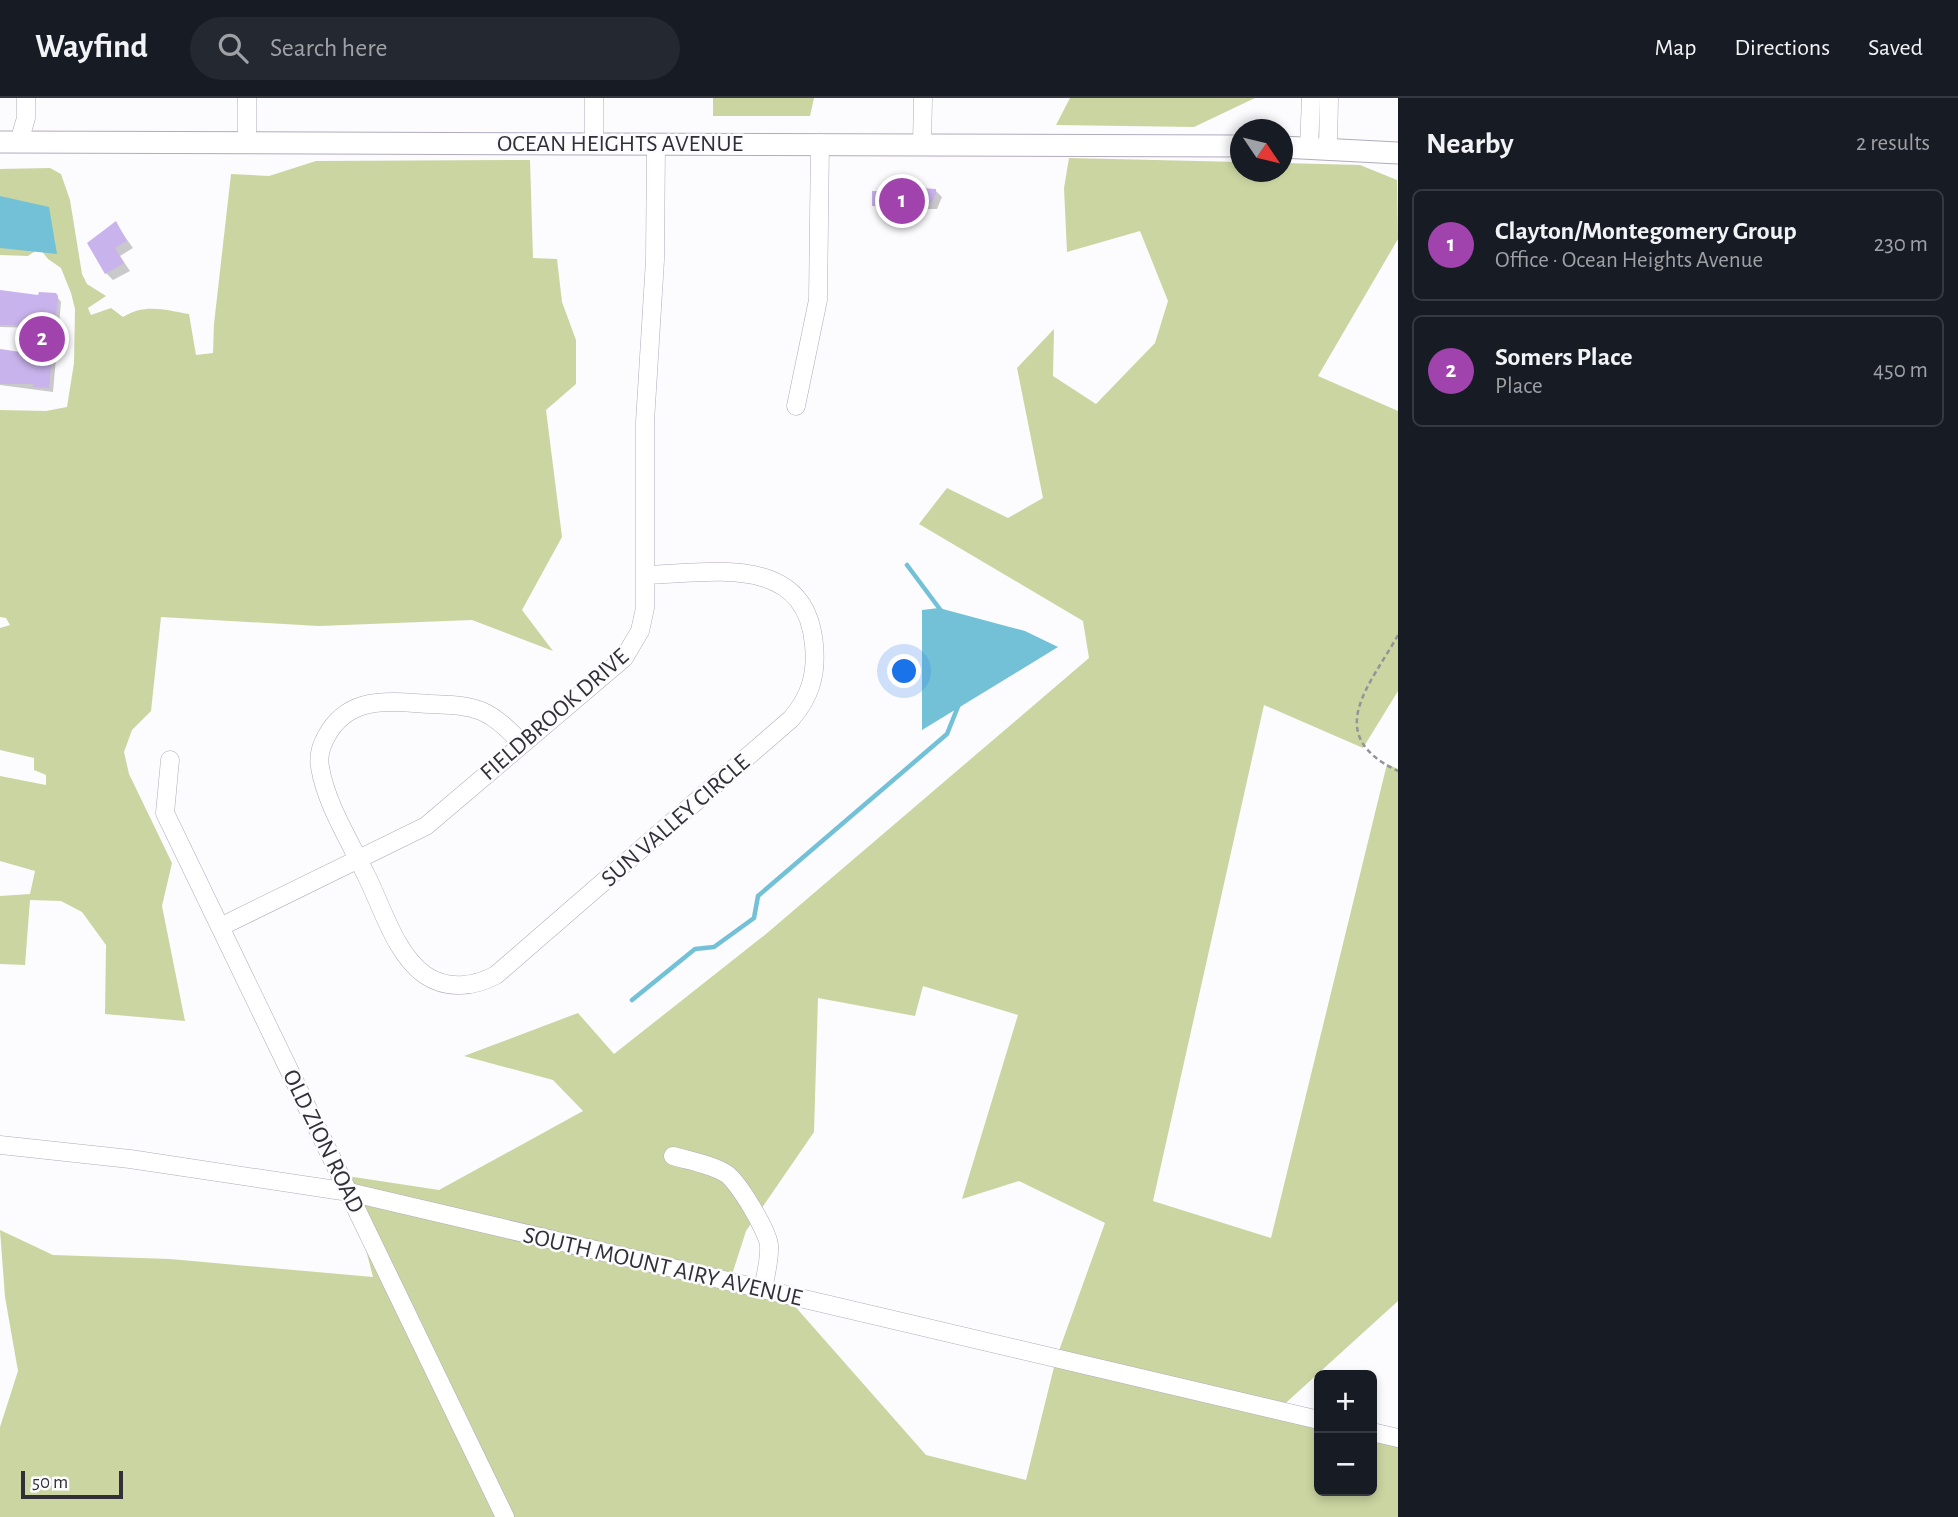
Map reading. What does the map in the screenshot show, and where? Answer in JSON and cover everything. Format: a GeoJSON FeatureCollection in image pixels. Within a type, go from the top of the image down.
{"type":"FeatureCollection","features":[{"type":"Feature","properties":{"kind":"main road","name":"OCEAN HEIGHTS AVENUE"},"geometry":{"type":"LineString","coordinates":[[10,142],[1230,146]]}},
{"type":"Feature","properties":{"kind":"main road"},"geometry":{"type":"LineString","coordinates":[[1293,147],[1398,153]]}},
{"type":"Feature","properties":{"kind":"street"},"geometry":{"type":"LineString","coordinates":[[10,142],[26,118],[26,98]]}},
{"type":"Feature","properties":{"kind":"street"},"geometry":{"type":"LineString","coordinates":[[247,98],[247,143]]}},
{"type":"Feature","properties":{"kind":"street"},"geometry":{"type":"LineString","coordinates":[[594,98],[594,142]]}},
{"type":"Feature","properties":{"kind":"street"},"geometry":{"type":"LineString","coordinates":[[922,144],[923,98]]}},
{"type":"Feature","properties":{"kind":"street"},"geometry":{"type":"LineString","coordinates":[[1311,98],[1319,148]]}},
{"type":"Feature","properties":{"kind":"street"},"geometry":{"type":"LineString","coordinates":[[1319,148],[1329,98]]}},
{"type":"Feature","properties":{"kind":"street","name":"FIELDBROOK DRIVE"},"geometry":{"type":"LineString","coordinates":[[220,927],[360,861],[426,826],[628,652],[644,616],[645,422],[654,260],[656,143]]}},
{"type":"Feature","properties":{"kind":"street"},"geometry":{"type":"LineString","coordinates":[[796,406],[818,300],[820,143]]}},
{"type":"Feature","properties":{"kind":"street","name":"SUN VALLEY CIRCLE"},"geometry":{"type":"LineString","coordinates":[[522,744],[500,719],[479,709],[382,700],[355,707],[344,715],[327,735],[320,749],[319,764],[329,796],[399,942],[416,968],[439,981],[465,985],[481,983],[511,963],[791,719],[809,692],[816,662],[808,615],[789,588],[770,578],[750,573],[646,575]]}},
{"type":"Feature","properties":{"kind":"street","name":"OLD ZION ROAD"},"geometry":{"type":"LineString","coordinates":[[170,760],[165,813],[505,1517]]}},
{"type":"Feature","properties":{"kind":"street","name":"SOUTH MOUNT AIRY AVENUE"},"geometry":{"type":"LineString","coordinates":[[0,1145],[130,1159],[349,1192],[1314,1419]]}},
{"type":"Feature","properties":{"kind":"street"},"geometry":{"type":"LineString","coordinates":[[673,1156],[715,1168],[728,1174],[739,1185],[767,1234],[769,1247],[763,1290]]}},
{"type":"Feature","properties":{"kind":"street"},"geometry":{"type":"LineString","coordinates":[[1376,1433],[1398,1438]]}},
{"type":"Feature","properties":{"kind":"path"},"geometry":{"type":"LineString","coordinates":[[1398,635],[1357,708],[1355,724],[1358,737],[1366,748],[1398,771]]}},
{"type":"Feature","properties":{"kind":"green space"},"geometry":{"type":"Polygon","coordinates":[[[713,98],[814,98],[810,116],[713,116],[713,98]]]}},
{"type":"Feature","properties":{"kind":"green space"},"geometry":{"type":"Polygon","coordinates":[[[1070,98],[1255,98],[1194,127],[1056,125],[1070,98]]]}},
{"type":"Feature","properties":{"kind":"green space"},"geometry":{"type":"Polygon","coordinates":[[[1069,158],[1230,162],[1230,182],[1293,182],[1293,163],[1360,165],[1397,180],[1398,239],[1318,376],[1398,411],[1398,691],[1363,748],[1264,705],[1153,1201],[1271,1238],[1387,764],[1398,769],[1398,1301],[1322,1370],[1314,1370],[1314,1377],[1278,1410],[1314,1419],[1314,1496],[1377,1496],[1377,1432],[1398,1437],[1398,1517],[0,1517],[0,1427],[18,1371],[5,1297],[0,1230],[53,1255],[170,1259],[373,1277],[347,1176],[439,1190],[583,1111],[553,1080],[464,1056],[578,1013],[614,1054],[766,934],[1089,658],[1083,621],[919,524],[947,488],[1008,518],[1043,498],[1017,368],[1054,329],[1053,376],[1096,404],[1155,343],[1168,301],[1140,231],[1067,252],[1064,188],[1069,158]],[[923,986],[915,1016],[818,998],[814,1132],[746,1231],[729,1284],[785,1295],[926,1455],[1026,1480],[1056,1359],[1105,1223],[1019,1181],[962,1199],[1018,1015],[923,986]]]}},
{"type":"Feature","properties":{"kind":"green space"},"geometry":{"type":"Polygon","coordinates":[[[530,160],[533,258],[557,259],[562,302],[576,340],[576,384],[546,410],[562,537],[522,610],[553,651],[472,620],[319,626],[161,617],[151,711],[132,730],[124,752],[129,774],[172,863],[162,906],[185,1021],[105,1014],[106,945],[82,912],[61,901],[30,900],[25,965],[0,964],[0,896],[30,894],[35,871],[0,861],[0,776],[46,785],[46,775],[34,770],[34,758],[0,750],[0,628],[10,625],[6,618],[0,617],[0,410],[46,411],[67,407],[74,363],[75,309],[61,268],[48,259],[0,199],[0,169],[50,168],[61,174],[70,200],[82,274],[87,284],[106,296],[88,308],[91,315],[111,308],[123,317],[147,309],[189,314],[196,355],[213,353],[231,174],[269,176],[316,161],[530,160]]]}},
{"type":"Feature","properties":{"kind":"green space"},"geometry":{"type":"Polygon","coordinates":[[[0,247],[41,247],[28,256],[0,255],[0,247]]]}},
{"type":"Feature","properties":{"kind":"water"},"geometry":{"type":"Polygon","coordinates":[[[0,196],[49,207],[57,254],[0,248],[0,196]]]}},
{"type":"Feature","properties":{"kind":"water"},"geometry":{"type":"Polygon","coordinates":[[[939,608],[1025,631],[1058,647],[922,730],[922,610],[939,608]]]}},
{"type":"Feature","properties":{"kind":"building"},"geometry":{"type":"Polygon","coordinates":[[[906,187],[936,189],[936,194],[931,203],[914,202],[909,206],[909,215],[894,215],[888,206],[872,206],[872,191],[906,191],[906,187]]]}},
{"type":"Feature","properties":{"kind":"building"},"geometry":{"type":"Polygon","coordinates":[[[116,221],[127,241],[115,248],[124,263],[105,274],[87,243],[116,221]]]}},
{"type":"Feature","properties":{"kind":"building"},"geometry":{"type":"Polygon","coordinates":[[[0,290],[38,295],[39,292],[56,293],[58,296],[49,388],[33,387],[33,384],[0,384],[0,349],[34,354],[34,348],[31,348],[36,325],[0,325],[0,290]]]}},
{"type":"Feature","properties":{"kind":"waterway"},"geometry":{"type":"LineString","coordinates":[[907,565],[942,612]]}},
{"type":"Feature","properties":{"kind":"waterway"},"geometry":{"type":"LineString","coordinates":[[632,1000],[695,949],[714,947],[754,918],[758,896],[947,734],[959,704]]}},
{"type":"Feature","properties":{"kind":"place","name":"Clayton/Montegomery Group"},"geometry":{"type":"Point","coordinates":[902,201]}},
{"type":"Feature","properties":{"kind":"place","name":"Somers Place"},"geometry":{"type":"Point","coordinates":[42,339]}}]}
